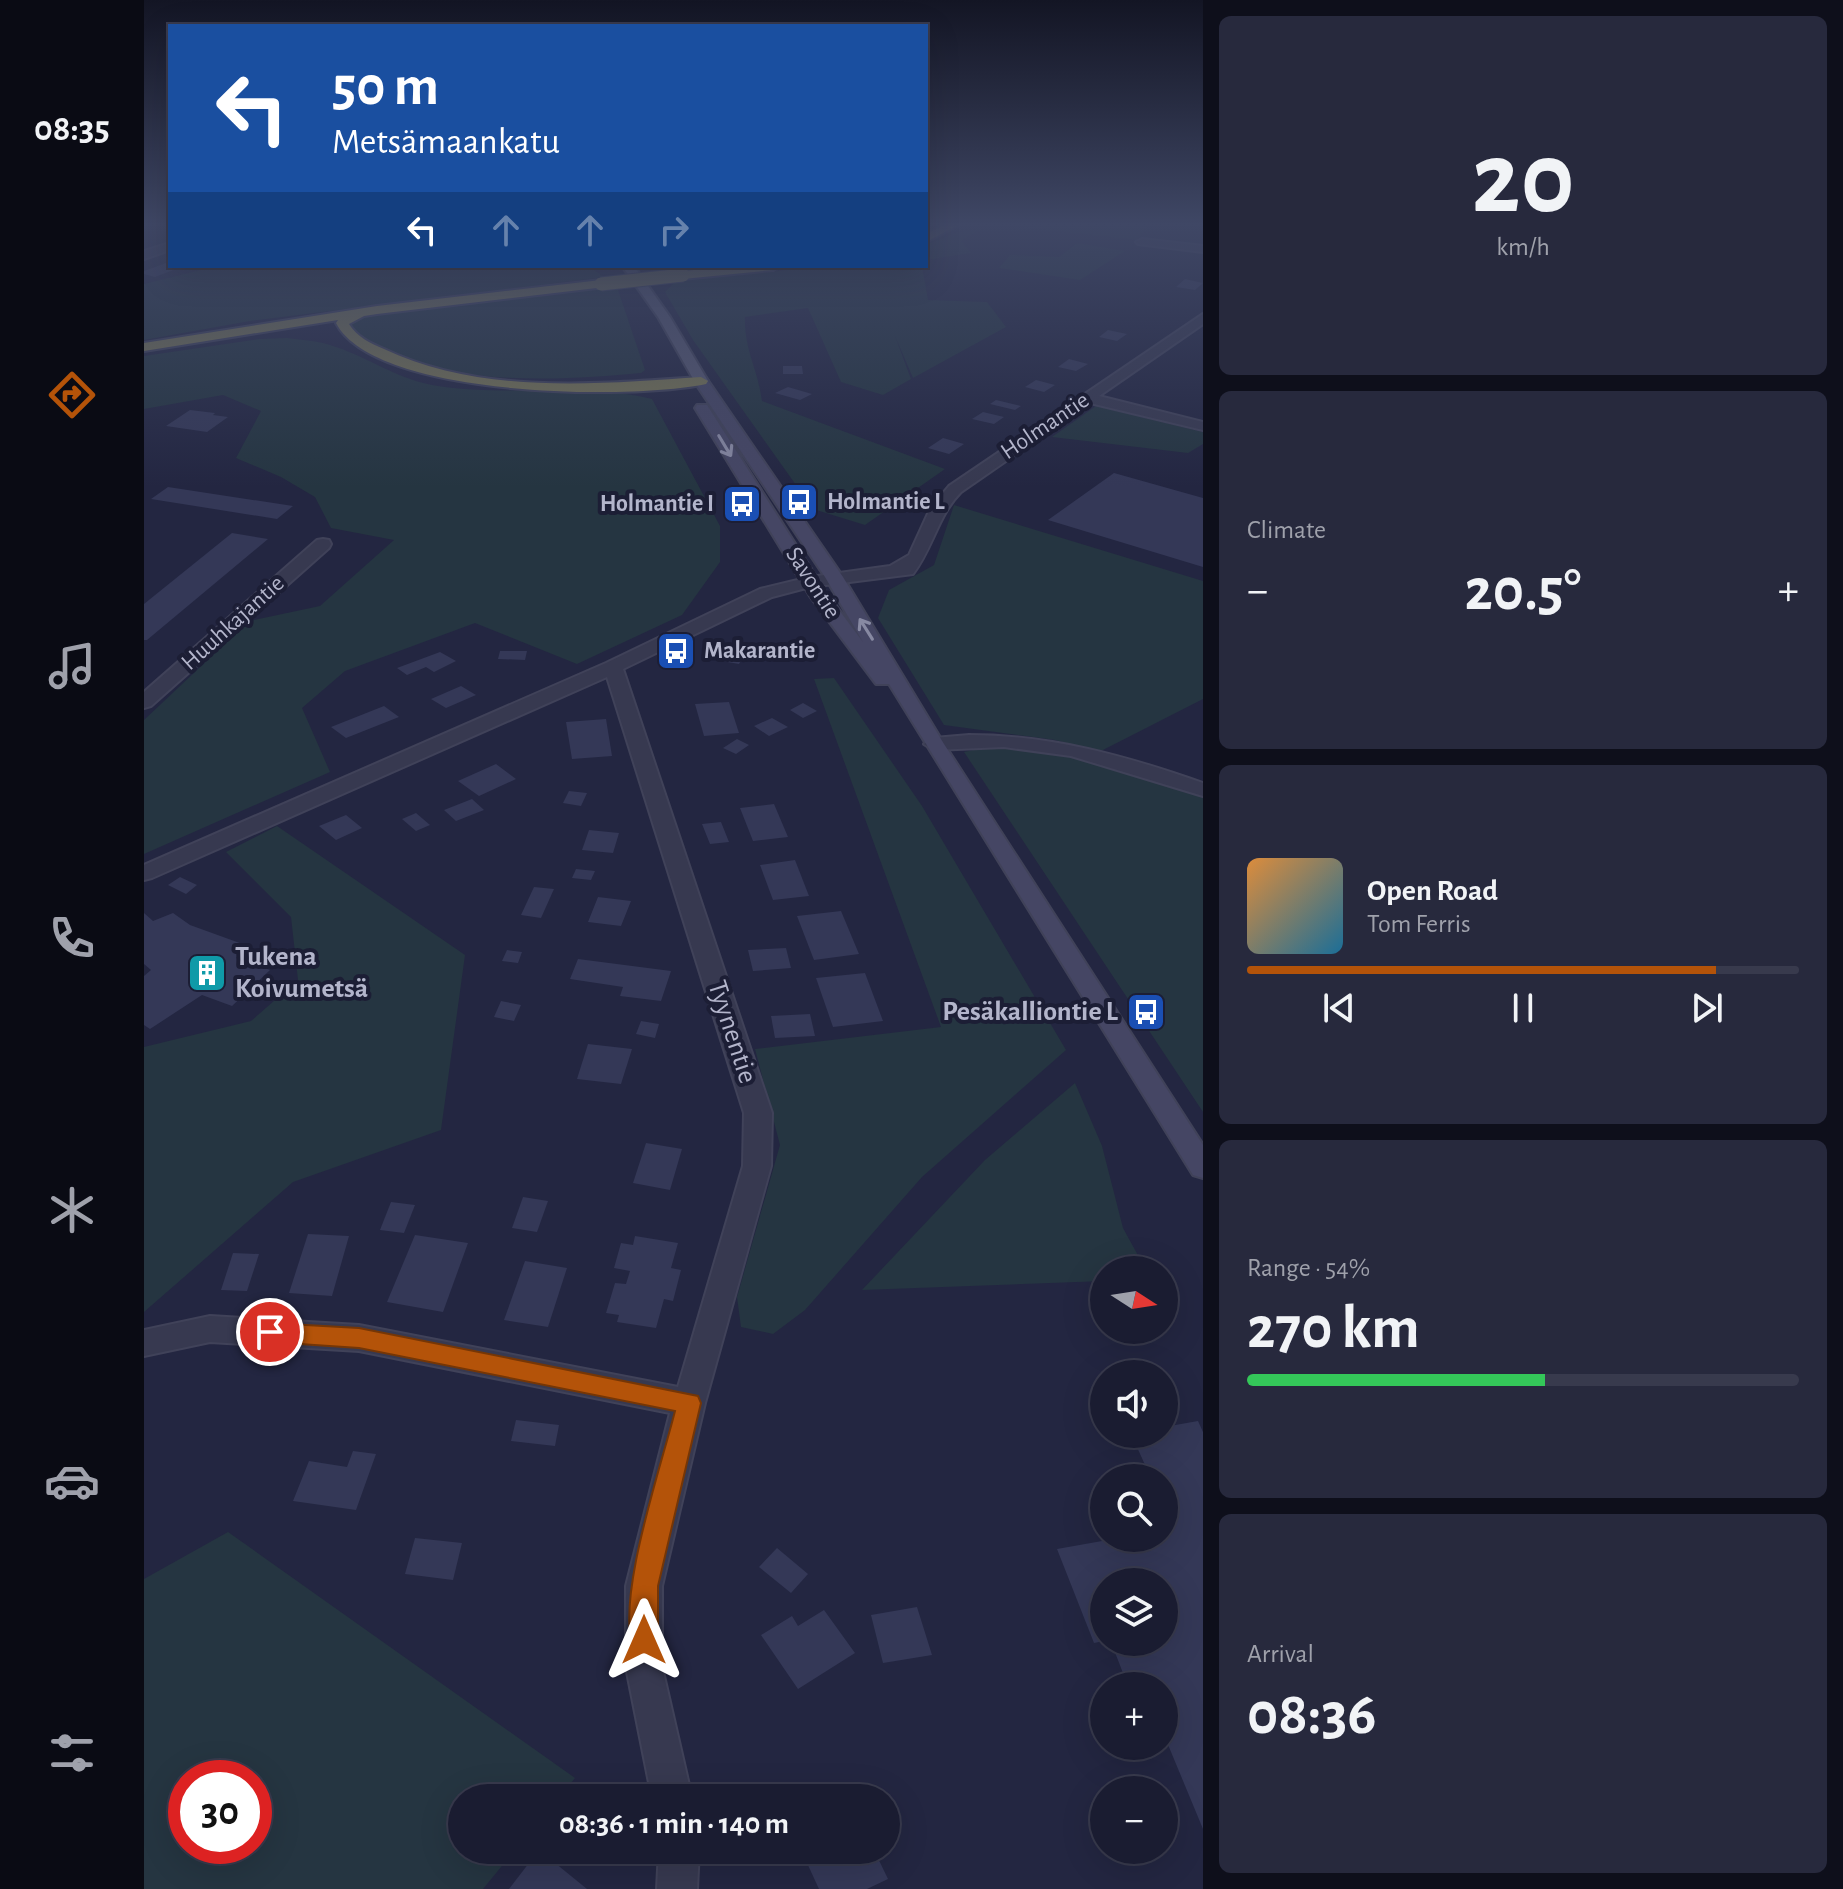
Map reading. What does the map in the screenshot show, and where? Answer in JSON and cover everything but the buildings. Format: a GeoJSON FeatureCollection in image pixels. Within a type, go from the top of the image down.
{"type":"FeatureCollection","features":[{"type":"Feature","properties":{"kind":"highway"},"geometry":{"type":"LineString","coordinates":[[144,347],[370,311]]}},
{"type":"Feature","properties":{"kind":"highway"},"geometry":{"type":"LineString","coordinates":[[363,344],[342,323],[349,317],[372,311]]}},
{"type":"Feature","properties":{"kind":"highway"},"geometry":{"type":"LineString","coordinates":[[160,344],[293,329],[332,333],[363,344],[394,361],[434,373],[485,381],[551,384],[692,378]]}},
{"type":"Feature","properties":{"kind":"main road","name":"Savontie"},"geometry":{"type":"LineString","coordinates":[[652,311],[659,330],[839,585],[934,744],[1203,1168]]}},
{"type":"Feature","properties":{"kind":"main road","name":"Savontie"},"geometry":{"type":"LineString","coordinates":[[692,378],[814,589],[934,744]]}},
{"type":"Feature","properties":{"kind":"street","name":"Holmantie"},"geometry":{"type":"LineString","coordinates":[[814,589],[839,585],[874,586],[897,577],[911,567],[924,544],[932,515],[944,497],[1203,318]]}},
{"type":"Feature","properties":{"kind":"street"},"geometry":{"type":"LineString","coordinates":[[1088,398],[1203,426]]}},
{"type":"Feature","properties":{"kind":"street","name":"Huuhkajantie"},"geometry":{"type":"LineString","coordinates":[[144,702],[323,544]]}},
{"type":"Feature","properties":{"kind":"street"},"geometry":{"type":"LineString","coordinates":[[144,873],[720,617],[814,589]]}},
{"type":"Feature","properties":{"kind":"street","name":"Tyynentie"},"geometry":{"type":"LineString","coordinates":[[613,667],[758,1113],[757,1166],[689,1403],[644,1586],[644,1667],[669,1784]]}},
{"type":"Feature","properties":{"kind":"street"},"geometry":{"type":"LineString","coordinates":[[934,744],[982,739],[1031,741],[1132,766],[1203,790]]}},
{"type":"Feature","properties":{"kind":"street"},"geometry":{"type":"LineString","coordinates":[[144,1343],[210,1329],[359,1338],[689,1403]]}},
{"type":"Feature","properties":{"kind":"street"},"geometry":{"type":"LineString","coordinates":[[677,1889],[678,1864]]}},
{"type":"Feature","properties":{"kind":"shaded area"},"geometry":{"type":"Polygon","coordinates":[[[144,311],[329,311],[250,321],[144,340],[144,311]]]}},
{"type":"Feature","properties":{"kind":"shaded area"},"geometry":{"type":"Polygon","coordinates":[[[406,311],[625,311],[645,370],[641,373],[569,378],[488,376],[449,371],[411,361],[378,346],[349,325],[356,318],[406,311]]]}},
{"type":"Feature","properties":{"kind":"shaded area"},"geometry":{"type":"Polygon","coordinates":[[[676,311],[786,311],[745,317],[747,340],[762,401],[945,469],[865,525],[813,509],[693,340],[676,311]]]}},
{"type":"Feature","properties":{"kind":"shaded area"},"geometry":{"type":"Polygon","coordinates":[[[809,311],[994,311],[1006,327],[913,378],[895,336],[911,379],[883,395],[841,382],[809,311]]]}},
{"type":"Feature","properties":{"kind":"shaded area"},"geometry":{"type":"Polygon","coordinates":[[[287,338],[330,345],[410,379],[438,386],[601,391],[652,399],[720,526],[720,562],[682,615],[577,664],[475,623],[345,671],[302,708],[330,772],[144,854],[144,720],[249,621],[320,606],[394,540],[331,528],[315,497],[281,477],[236,458],[261,411],[223,395],[144,409],[144,356],[259,339],[287,338]]]}},
{"type":"Feature","properties":{"kind":"shaded area"},"geometry":{"type":"Polygon","coordinates":[[[1096,406],[1203,432],[1203,444],[1188,453],[1052,437],[1096,406]]]}},
{"type":"Feature","properties":{"kind":"shaded area"},"geometry":{"type":"Polygon","coordinates":[[[954,505],[1203,581],[1203,699],[1099,752],[1055,740],[944,725],[878,618],[889,590],[934,565],[954,505]]]}},
{"type":"Feature","properties":{"kind":"shaded area"},"geometry":{"type":"Polygon","coordinates":[[[834,678],[922,806],[1066,1050],[922,1177],[805,1310],[773,1334],[741,1327],[737,1297],[780,1145],[755,1049],[941,1027],[814,679],[834,678]]]}},
{"type":"Feature","properties":{"kind":"shaded area"},"geometry":{"type":"Polygon","coordinates":[[[995,745],[1073,755],[1203,795],[1203,1112],[964,752],[995,745]]]}},
{"type":"Feature","properties":{"kind":"shaded area"},"geometry":{"type":"Polygon","coordinates":[[[277,826],[465,955],[441,1130],[293,1182],[144,1312],[144,1047],[251,1021],[298,980],[291,917],[226,852],[277,826]]]}},
{"type":"Feature","properties":{"kind":"shaded area"},"geometry":{"type":"Polygon","coordinates":[[[1075,1083],[1102,1146],[1123,1228],[1138,1256],[1090,1256],[1090,1282],[862,1290],[985,1160],[1075,1083]]]}},
{"type":"Feature","properties":{"kind":"shaded area"},"geometry":{"type":"Polygon","coordinates":[[[228,1532],[575,1778],[570,1784],[448,1784],[448,1864],[504,1864],[483,1889],[144,1889],[144,1579],[228,1532]]]}},
{"type":"Feature","properties":{"kind":"place","name":"Holmantie L"},"geometry":{"type":"Point","coordinates":[799,502]}},
{"type":"Feature","properties":{"kind":"place","name":"Holmantie I"},"geometry":{"type":"Point","coordinates":[742,504]}},
{"type":"Feature","properties":{"kind":"place","name":"Makarantie"},"geometry":{"type":"Point","coordinates":[676,651]}},
{"type":"Feature","properties":{"kind":"place","name":"Tukena Koivumetsä"},"geometry":{"type":"Point","coordinates":[207,973]}},
{"type":"Feature","properties":{"kind":"place","name":"Pesäkalliontie L"},"geometry":{"type":"Point","coordinates":[1146,1012]}},
{"type":"Feature","properties":{"kind":"route"},"geometry":{"type":"LineString","coordinates":[[270,1332],[359,1338],[689,1403],[644,1586],[644,1640]]}}]}
